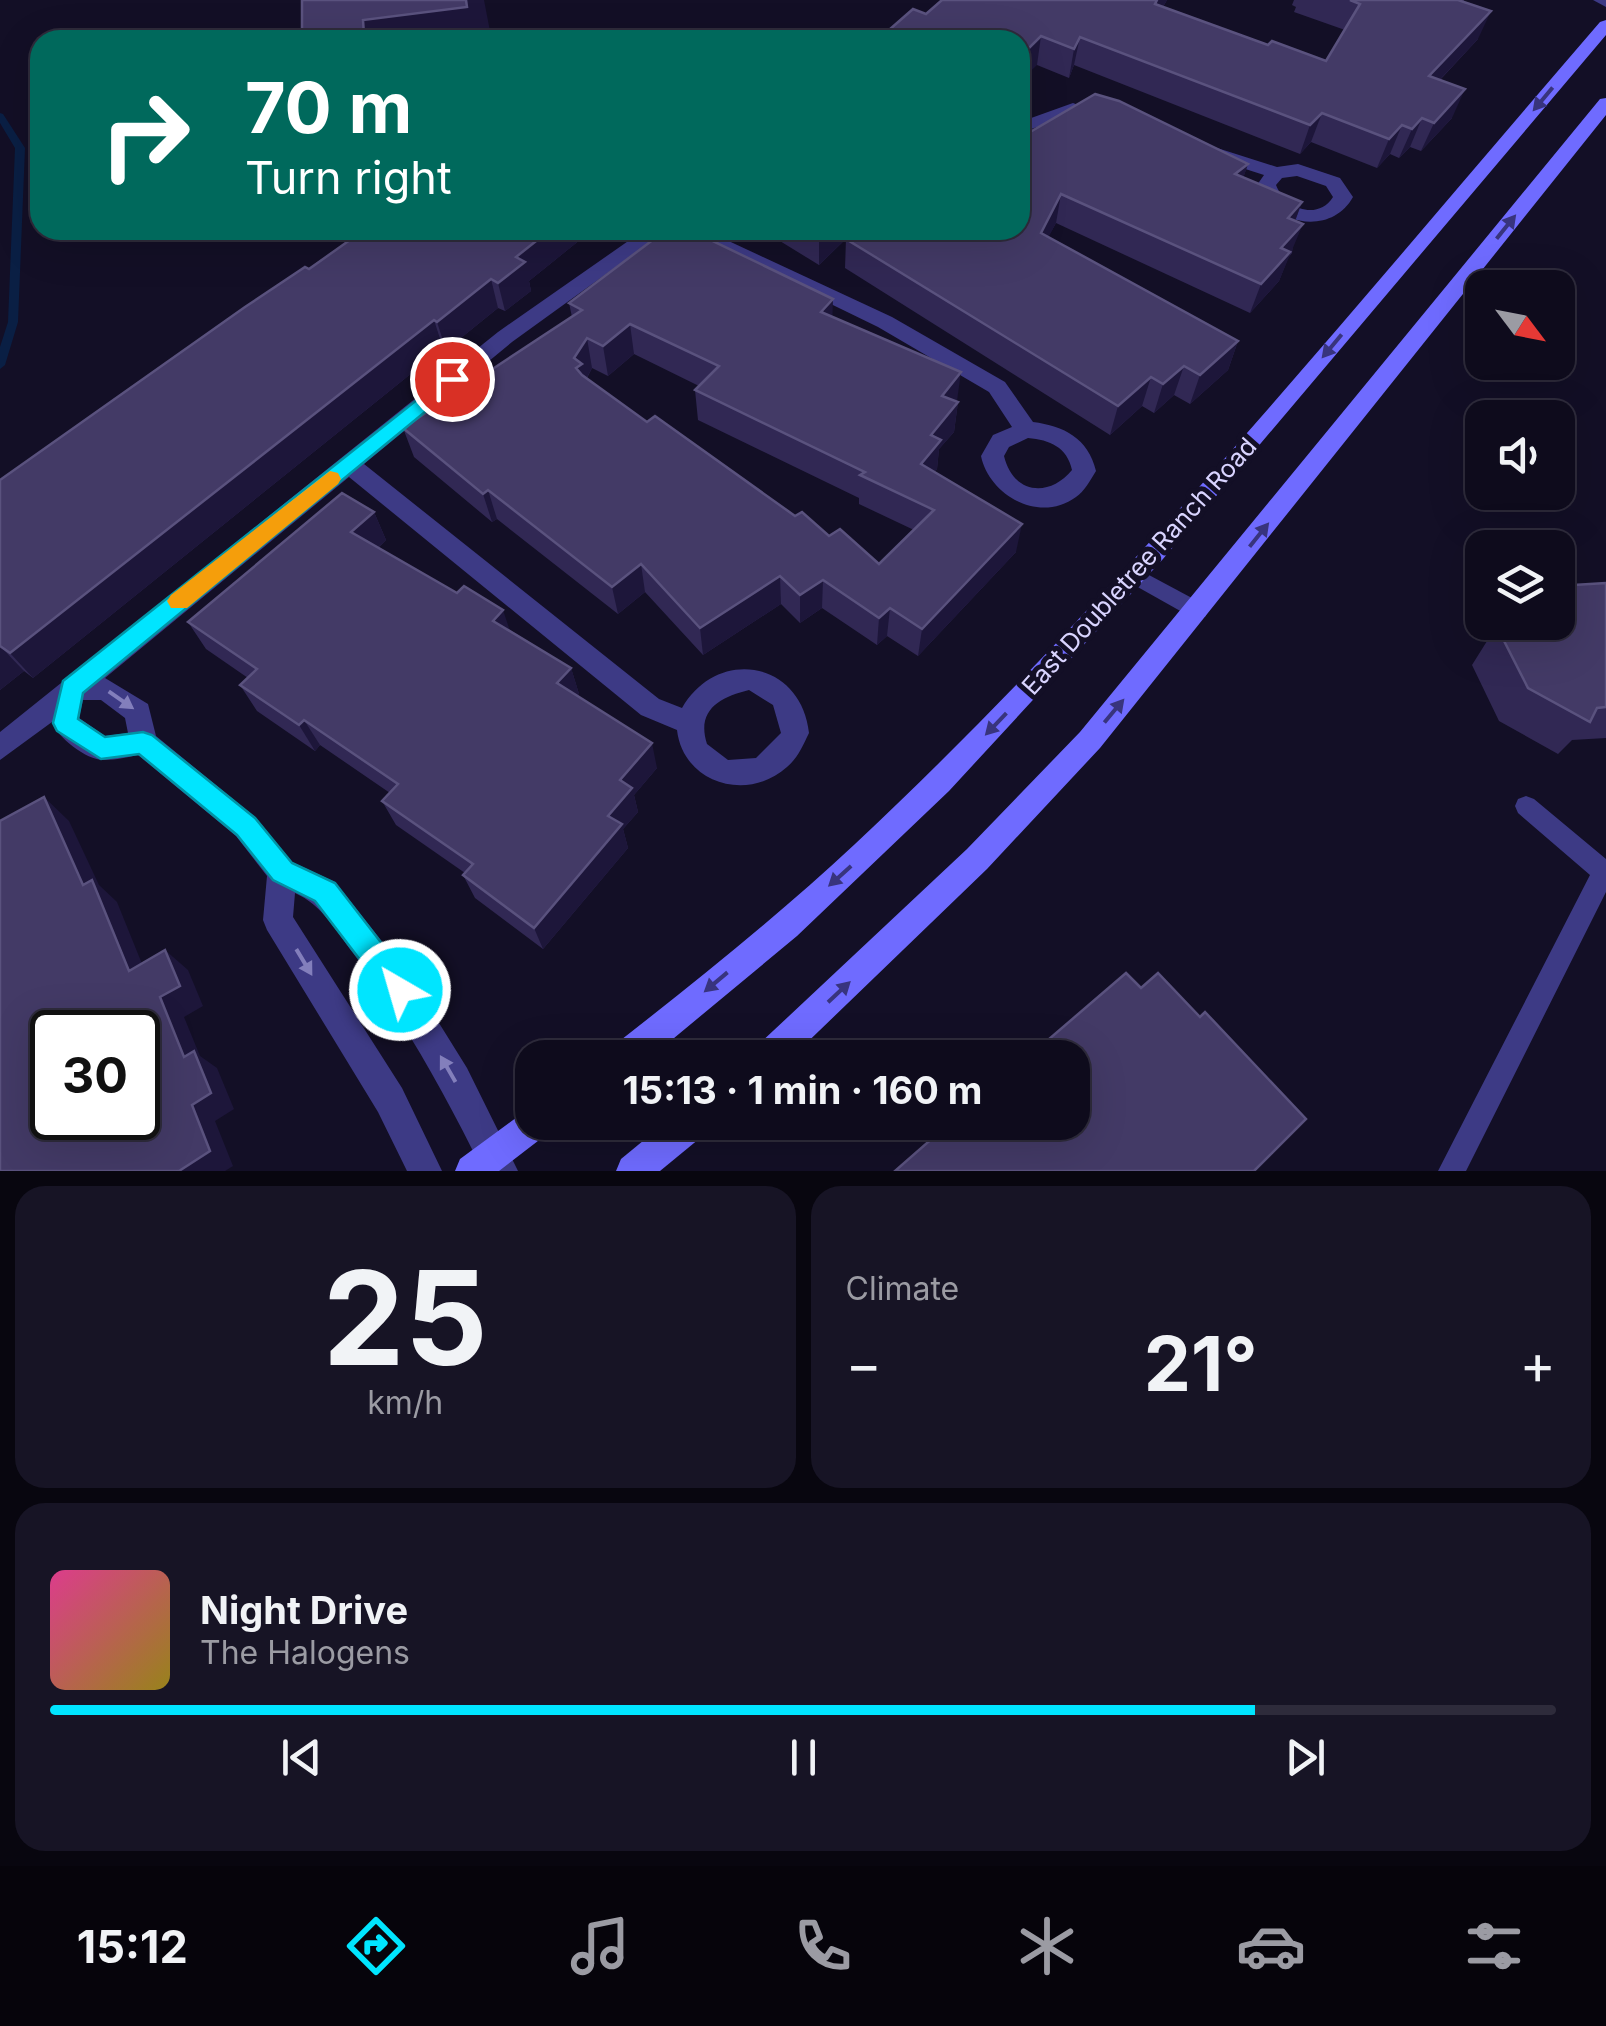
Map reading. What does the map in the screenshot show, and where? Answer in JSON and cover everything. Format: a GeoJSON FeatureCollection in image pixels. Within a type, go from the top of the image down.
{"type":"FeatureCollection","features":[{"type":"Feature","properties":{"kind":"main road","name":"East Doubletree Ranch Road"},"geometry":{"type":"LineString","coordinates":[[644,1040],[792,920],[889,832],[1051,667],[1606,25]]}},
{"type":"Feature","properties":{"kind":"main road"},"geometry":{"type":"LineString","coordinates":[[786,1040],[989,847],[1090,740],[1606,104]]}},
{"type":"Feature","properties":{"kind":"main road"},"geometry":{"type":"LineString","coordinates":[[489,1166],[516,1140]]}},
{"type":"Feature","properties":{"kind":"main road"},"geometry":{"type":"LineString","coordinates":[[633,1171],[671,1140]]}},
{"type":"Feature","properties":{"kind":"street"},"geometry":{"type":"LineString","coordinates":[[1030,124],[1074,108],[1122,124]]}},
{"type":"Feature","properties":{"kind":"street"},"geometry":{"type":"LineString","coordinates":[[1195,146],[1276,174]]}},
{"type":"Feature","properties":{"kind":"street"},"geometry":{"type":"LineString","coordinates":[[0,748],[504,337],[643,240]]}},
{"type":"Feature","properties":{"kind":"street"},"geometry":{"type":"LineString","coordinates":[[710,240],[884,322],[997,386],[1026,430]]}},
{"type":"Feature","properties":{"kind":"street"},"geometry":{"type":"LineString","coordinates":[[348,464],[650,706],[688,722]]}},
{"type":"Feature","properties":{"kind":"street"},"geometry":{"type":"LineString","coordinates":[[72,688],[65,723],[101,748],[143,742]]}},
{"type":"Feature","properties":{"kind":"street"},"geometry":{"type":"LineString","coordinates":[[72,688],[106,690],[138,712],[143,742],[246,827],[282,872],[325,892],[400,990],[454,1080],[489,1166]]}},
{"type":"Feature","properties":{"kind":"street"},"geometry":{"type":"LineString","coordinates":[[282,872],[278,920],[390,1100],[425,1171]]}},
{"type":"Feature","properties":{"kind":"lane"},"geometry":{"type":"LineString","coordinates":[[1134,575],[1198,611]]}},
{"type":"Feature","properties":{"kind":"lane"},"geometry":{"type":"LineString","coordinates":[[1452,1171],[1605,872],[1526,806]]}},
{"type":"Feature","properties":{"kind":"building"},"geometry":{"type":"Polygon","coordinates":[[[302,0],[466,0],[467,7],[363,20],[364,30],[302,30],[302,0]]]}},
{"type":"Feature","properties":{"kind":"building"},"geometry":{"type":"Polygon","coordinates":[[[942,0],[1157,0],[1155,4],[1268,45],[1272,41],[1326,61],[1360,4],[1350,0],[1458,0],[1491,11],[1429,76],[1465,89],[1434,123],[1422,118],[1412,129],[1402,125],[1389,139],[1322,113],[1310,125],[1080,37],[1074,49],[1041,36],[1030,47],[1030,30],[889,30],[913,9],[926,14],[942,0]]]}},
{"type":"Feature","properties":{"kind":"building"},"geometry":{"type":"Polygon","coordinates":[[[1095,94],[1119,101],[1248,164],[1235,174],[1302,202],[1288,218],[1303,224],[1281,248],[1290,252],[1261,284],[1061,194],[1041,233],[1238,341],[1200,375],[1184,366],[1163,384],[1151,377],[1118,406],[848,240],[1030,240],[1030,132],[1095,94]]]}},
{"type":"Feature","properties":{"kind":"building"},"geometry":{"type":"Polygon","coordinates":[[[350,240],[537,240],[516,257],[525,262],[498,283],[491,279],[437,322],[434,320],[10,653],[0,646],[0,480],[245,307],[305,267],[309,269],[350,240]]]}},
{"type":"Feature","properties":{"kind":"building"},"geometry":{"type":"Polygon","coordinates":[[[653,240],[711,240],[833,299],[821,312],[961,372],[942,396],[958,402],[931,435],[941,440],[921,464],[1022,524],[922,629],[890,608],[879,618],[823,580],[800,595],[780,576],[700,628],[641,564],[612,587],[488,490],[483,494],[403,428],[582,310],[569,303],[653,240]],[[630,324],[603,346],[587,338],[574,358],[582,364],[576,368],[582,375],[647,422],[655,416],[795,516],[802,512],[829,536],[840,529],[879,564],[934,510],[860,475],[865,472],[695,390],[719,366],[630,324]]]}},
{"type":"Feature","properties":{"kind":"building"},"geometry":{"type":"Polygon","coordinates":[[[342,493],[374,512],[351,532],[457,593],[464,586],[503,610],[493,621],[571,668],[557,683],[652,743],[620,780],[632,788],[608,816],[622,824],[534,928],[463,875],[473,864],[382,801],[398,784],[304,720],[299,725],[240,685],[257,669],[188,622],[342,493]]]}},
{"type":"Feature","properties":{"kind":"building"},"geometry":{"type":"Polygon","coordinates":[[[1606,583],[1606,707],[1597,708],[1590,722],[1528,688],[1504,640],[1575,640],[1575,585],[1606,583]]]}},
{"type":"Feature","properties":{"kind":"building"},"geometry":{"type":"Polygon","coordinates":[[[44,797],[83,885],[92,880],[129,971],[165,950],[180,986],[160,997],[184,1057],[194,1051],[211,1093],[192,1105],[210,1151],[179,1171],[0,1171],[0,821],[44,797]]]}},
{"type":"Feature","properties":{"kind":"building"},"geometry":{"type":"Polygon","coordinates":[[[1126,973],[1141,988],[1158,973],[1200,1017],[1205,1012],[1306,1119],[1254,1171],[895,1171],[930,1140],[1090,1140],[1090,1040],[1048,1040],[1126,973]]]}},
{"type":"Feature","properties":{"kind":"waterway"},"geometry":{"type":"LineString","coordinates":[[0,116],[20,148],[13,322],[0,365]]}},
{"type":"Feature","properties":{"kind":"slow traffic"},"geometry":{"type":"LineString","coordinates":[[179,601],[330,479]]}},
{"type":"Feature","properties":{"kind":"route"},"geometry":{"type":"LineString","coordinates":[[400,990],[325,892],[282,872],[246,827],[184,773],[143,742],[101,748],[65,723],[72,688],[452,379]]}}]}
